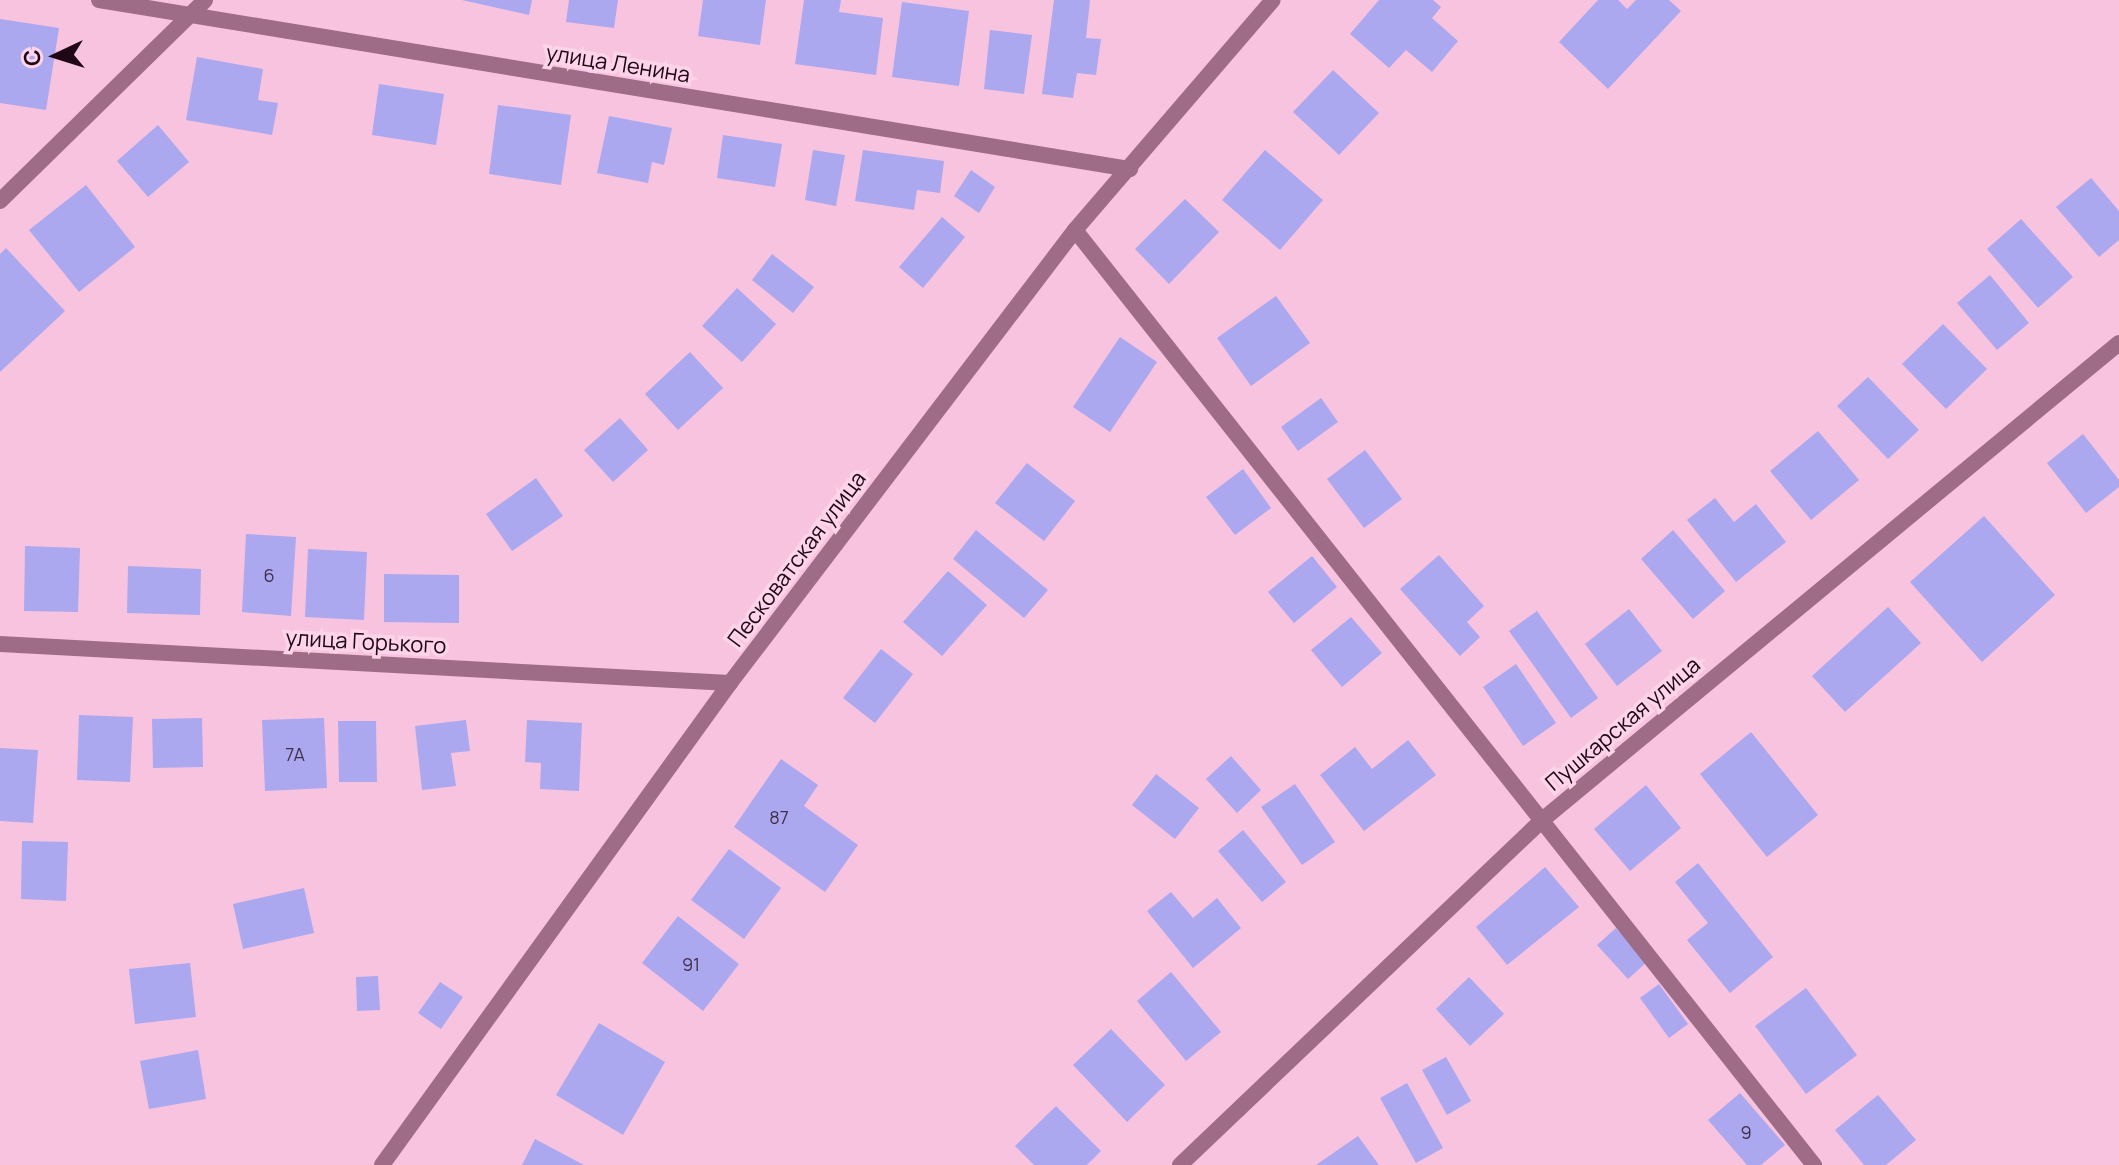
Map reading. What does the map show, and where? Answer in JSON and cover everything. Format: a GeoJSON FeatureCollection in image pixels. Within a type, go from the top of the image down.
{"type":"FeatureCollection","features":[{"type":"Feature","properties":{"kind":"street","name":"улица Ленина"},"geometry":{"type":"LineString","coordinates":[[99,0],[187,17],[1130,169]]}},
{"type":"Feature","properties":{"kind":"street"},"geometry":{"type":"LineString","coordinates":[[0,201],[205,0]]}},
{"type":"Feature","properties":{"kind":"street","name":"Песковатская улица"},"geometry":{"type":"LineString","coordinates":[[382,1165],[730,683],[1075,230],[1273,0]]}},
{"type":"Feature","properties":{"kind":"street"},"geometry":{"type":"LineString","coordinates":[[1075,230],[1814,1165]]}},
{"type":"Feature","properties":{"kind":"street","name":"Пушкарская улица"},"geometry":{"type":"LineString","coordinates":[[1180,1165],[1541,821],[2119,343]]}},
{"type":"Feature","properties":{"kind":"street","name":"улица Горького"},"geometry":{"type":"LineString","coordinates":[[0,644],[730,683]]}},
{"type":"Feature","properties":{"kind":"building"},"geometry":{"type":"Polygon","coordinates":[[[462,0],[532,0],[529,15],[462,0]]]}},
{"type":"Feature","properties":{"kind":"building"},"geometry":{"type":"Polygon","coordinates":[[[569,0],[618,0],[614,28],[566,22],[569,0]]]}},
{"type":"Feature","properties":{"kind":"building"},"geometry":{"type":"Polygon","coordinates":[[[703,0],[766,0],[760,45],[698,36],[703,0]]]}},
{"type":"Feature","properties":{"kind":"building"},"geometry":{"type":"Polygon","coordinates":[[[804,0],[841,0],[839,12],[883,18],[876,75],[795,64],[804,0]]]}},
{"type":"Feature","properties":{"kind":"building"},"geometry":{"type":"Polygon","coordinates":[[[1054,0],[1090,0],[1086,38],[1101,39],[1096,75],[1077,73],[1073,98],[1042,94],[1054,0]]]}},
{"type":"Feature","properties":{"kind":"building"},"geometry":{"type":"Polygon","coordinates":[[[1379,0],[1433,0],[1441,7],[1432,18],[1458,41],[1432,72],[1406,50],[1389,68],[1350,34],[1379,0]]]}},
{"type":"Feature","properties":{"kind":"building"},"geometry":{"type":"Polygon","coordinates":[[[1598,0],[1618,0],[1627,9],[1636,0],[1669,0],[1681,11],[1608,89],[1559,42],[1598,0]]]}},
{"type":"Feature","properties":{"kind":"building"},"geometry":{"type":"Polygon","coordinates":[[[902,2],[969,11],[959,86],[892,77],[902,2]]]}},
{"type":"Feature","properties":{"kind":"building"},"geometry":{"type":"Polygon","coordinates":[[[0,19],[59,28],[46,110],[0,103],[0,19]]]}},
{"type":"Feature","properties":{"kind":"building"},"geometry":{"type":"Polygon","coordinates":[[[990,30],[1032,35],[1024,94],[984,89],[990,30]]]}},
{"type":"Feature","properties":{"kind":"building"},"geometry":{"type":"Polygon","coordinates":[[[197,57],[263,69],[258,100],[278,103],[272,135],[186,120],[197,57]]]}},
{"type":"Feature","properties":{"kind":"building"},"geometry":{"type":"Polygon","coordinates":[[[1333,70],[1379,113],[1339,155],[1293,112],[1333,70]]]}},
{"type":"Feature","properties":{"kind":"building"},"geometry":{"type":"Polygon","coordinates":[[[379,84],[444,94],[436,145],[372,135],[379,84]]]}},
{"type":"Feature","properties":{"kind":"building"},"geometry":{"type":"Polygon","coordinates":[[[498,105],[571,115],[561,185],[489,174],[498,105]]]}},
{"type":"Feature","properties":{"kind":"building"},"geometry":{"type":"Polygon","coordinates":[[[609,116],[672,128],[664,165],[652,162],[648,183],[597,173],[609,116]]]}},
{"type":"Feature","properties":{"kind":"building"},"geometry":{"type":"Polygon","coordinates":[[[158,125],[189,162],[148,197],[117,161],[158,125]]]}},
{"type":"Feature","properties":{"kind":"building"},"geometry":{"type":"Polygon","coordinates":[[[723,135],[782,144],[775,187],[717,178],[723,135]]]}},
{"type":"Feature","properties":{"kind":"building"},"geometry":{"type":"Polygon","coordinates":[[[813,150],[845,155],[836,206],[805,200],[813,150]]]}},
{"type":"Feature","properties":{"kind":"building"},"geometry":{"type":"Polygon","coordinates":[[[863,150],[944,161],[940,193],[917,190],[914,210],[855,201],[863,150]]]}},
{"type":"Feature","properties":{"kind":"building"},"geometry":{"type":"Polygon","coordinates":[[[1265,150],[1323,200],[1280,250],[1222,200],[1265,150]]]}},
{"type":"Feature","properties":{"kind":"building"},"geometry":{"type":"Polygon","coordinates":[[[971,170],[995,187],[979,213],[954,196],[971,170]]]}},
{"type":"Feature","properties":{"kind":"building"},"geometry":{"type":"Polygon","coordinates":[[[2091,178],[2119,211],[2119,240],[2099,257],[2056,207],[2091,178]]]}},
{"type":"Feature","properties":{"kind":"building"},"geometry":{"type":"Polygon","coordinates":[[[86,185],[135,247],[79,292],[29,230],[86,185]]]}},
{"type":"Feature","properties":{"kind":"building"},"geometry":{"type":"Polygon","coordinates":[[[1185,199],[1219,232],[1169,284],[1135,249],[1185,199]]]}},
{"type":"Feature","properties":{"kind":"building"},"geometry":{"type":"Polygon","coordinates":[[[942,217],[965,237],[923,288],[899,267],[942,217]]]}},
{"type":"Feature","properties":{"kind":"building"},"geometry":{"type":"Polygon","coordinates":[[[2021,219],[2073,277],[2038,308],[1987,249],[2021,219]]]}},
{"type":"Feature","properties":{"kind":"building"},"geometry":{"type":"Polygon","coordinates":[[[6,248],[65,311],[0,372],[0,254],[6,248]]]}},
{"type":"Feature","properties":{"kind":"building"},"geometry":{"type":"Polygon","coordinates":[[[772,254],[814,287],[793,313],[752,280],[772,254]]]}},
{"type":"Feature","properties":{"kind":"building"},"geometry":{"type":"Polygon","coordinates":[[[1990,275],[2029,323],[1997,350],[1957,303],[1990,275]]]}},
{"type":"Feature","properties":{"kind":"building"},"geometry":{"type":"Polygon","coordinates":[[[737,288],[776,324],[742,362],[702,326],[737,288]]]}},
{"type":"Feature","properties":{"kind":"building"},"geometry":{"type":"Polygon","coordinates":[[[1276,296],[1310,343],[1251,386],[1217,338],[1276,296]]]}},
{"type":"Feature","properties":{"kind":"building"},"geometry":{"type":"Polygon","coordinates":[[[1943,324],[1987,369],[1946,409],[1902,364],[1943,324]]]}},
{"type":"Feature","properties":{"kind":"building"},"geometry":{"type":"Polygon","coordinates":[[[1120,337],[1157,362],[1110,432],[1073,407],[1120,337]]]}},
{"type":"Feature","properties":{"kind":"building"},"geometry":{"type":"Polygon","coordinates":[[[690,352],[723,388],[678,430],[645,394],[690,352]]]}},
{"type":"Feature","properties":{"kind":"building"},"geometry":{"type":"Polygon","coordinates":[[[1868,377],[1919,430],[1888,459],[1837,406],[1868,377]]]}},
{"type":"Feature","properties":{"kind":"building"},"geometry":{"type":"Polygon","coordinates":[[[1321,398],[1338,422],[1298,451],[1281,427],[1321,398]]]}},
{"type":"Feature","properties":{"kind":"building"},"geometry":{"type":"Polygon","coordinates":[[[620,418],[648,450],[613,482],[584,450],[620,418]]]}},
{"type":"Feature","properties":{"kind":"building"},"geometry":{"type":"Polygon","coordinates":[[[1818,431],[1859,480],[1811,520],[1770,471],[1818,431]]]}},
{"type":"Feature","properties":{"kind":"building"},"geometry":{"type":"Polygon","coordinates":[[[2083,434],[2119,480],[2119,487],[2086,513],[2047,463],[2083,434]]]}},
{"type":"Feature","properties":{"kind":"building"},"geometry":{"type":"Polygon","coordinates":[[[1365,450],[1402,499],[1364,528],[1327,479],[1365,450]]]}},
{"type":"Feature","properties":{"kind":"building"},"geometry":{"type":"Polygon","coordinates":[[[1027,463],[1075,501],[1044,541],[995,503],[1027,463]]]}},
{"type":"Feature","properties":{"kind":"building"},"geometry":{"type":"Polygon","coordinates":[[[1243,469],[1271,508],[1235,535],[1206,497],[1243,469]]]}},
{"type":"Feature","properties":{"kind":"building"},"geometry":{"type":"Polygon","coordinates":[[[536,478],[563,516],[512,551],[486,514],[536,478]]]}},
{"type":"Feature","properties":{"kind":"building"},"geometry":{"type":"Polygon","coordinates":[[[1715,498],[1734,522],[1756,504],[1786,542],[1736,582],[1687,520],[1715,498]]]}},
{"type":"Feature","properties":{"kind":"building"},"geometry":{"type":"Polygon","coordinates":[[[1984,516],[2055,595],[1982,662],[1910,582],[1984,516]]]}},
{"type":"Feature","properties":{"kind":"building"},"geometry":{"type":"Polygon","coordinates":[[[976,530],[1048,590],[1024,618],[953,559],[976,530]]]}},
{"type":"Feature","properties":{"kind":"building"},"geometry":{"type":"Polygon","coordinates":[[[1673,530],[1725,591],[1693,619],[1641,559],[1673,530]]]}},
{"type":"Feature","properties":{"kind":"building"},"geometry":{"type":"Polygon","coordinates":[[[246,534],[296,537],[291,616],[242,612],[246,534]]]}},
{"type":"Feature","properties":{"kind":"building"},"geometry":{"type":"Polygon","coordinates":[[[25,546],[80,548],[78,612],[24,611],[25,546]]]}},
{"type":"Feature","properties":{"kind":"building"},"geometry":{"type":"Polygon","coordinates":[[[308,549],[367,552],[364,620],[305,617],[308,549]]]}},
{"type":"Feature","properties":{"kind":"building"},"geometry":{"type":"Polygon","coordinates":[[[1439,555],[1484,606],[1467,622],[1480,637],[1460,656],[1400,589],[1439,555]]]}},
{"type":"Feature","properties":{"kind":"building"},"geometry":{"type":"Polygon","coordinates":[[[1312,556],[1337,587],[1294,623],[1268,592],[1312,556]]]}},
{"type":"Feature","properties":{"kind":"building"},"geometry":{"type":"Polygon","coordinates":[[[128,566],[201,569],[200,615],[127,613],[128,566]]]}},
{"type":"Feature","properties":{"kind":"building"},"geometry":{"type":"Polygon","coordinates":[[[948,571],[987,605],[942,656],[903,622],[948,571]]]}},
{"type":"Feature","properties":{"kind":"building"},"geometry":{"type":"Polygon","coordinates":[[[384,574],[459,575],[459,623],[384,622],[384,574]]]}},
{"type":"Feature","properties":{"kind":"building"},"geometry":{"type":"Polygon","coordinates":[[[1888,607],[1921,643],[1845,712],[1812,676],[1888,607]]]}},
{"type":"Feature","properties":{"kind":"building"},"geometry":{"type":"Polygon","coordinates":[[[1629,609],[1662,651],[1617,686],[1585,644],[1629,609]]]}},
{"type":"Feature","properties":{"kind":"building"},"geometry":{"type":"Polygon","coordinates":[[[1537,611],[1598,698],[1571,718],[1509,631],[1537,611]]]}},
{"type":"Feature","properties":{"kind":"building"},"geometry":{"type":"Polygon","coordinates":[[[1351,617],[1382,653],[1342,687],[1311,650],[1351,617]]]}},
{"type":"Feature","properties":{"kind":"building"},"geometry":{"type":"Polygon","coordinates":[[[881,649],[913,674],[875,723],[843,698],[881,649]]]}},
{"type":"Feature","properties":{"kind":"building"},"geometry":{"type":"Polygon","coordinates":[[[1516,664],[1556,723],[1523,746],[1483,687],[1516,664]]]}},
{"type":"Feature","properties":{"kind":"building"},"geometry":{"type":"Polygon","coordinates":[[[79,715],[133,717],[130,782],[77,780],[79,715]]]}},
{"type":"Feature","properties":{"kind":"building"},"geometry":{"type":"Polygon","coordinates":[[[202,718],[203,767],[153,768],[152,719],[202,718]]]}},
{"type":"Feature","properties":{"kind":"building"},"geometry":{"type":"Polygon","coordinates":[[[324,718],[327,788],[265,791],[262,720],[324,718]]]}},
{"type":"Feature","properties":{"kind":"building"},"geometry":{"type":"Polygon","coordinates":[[[466,720],[470,751],[451,753],[456,786],[422,790],[415,726],[466,720]]]}},
{"type":"Feature","properties":{"kind":"building"},"geometry":{"type":"Polygon","coordinates":[[[527,720],[582,723],[579,791],[540,789],[541,763],[525,762],[527,720]]]}},
{"type":"Feature","properties":{"kind":"building"},"geometry":{"type":"Polygon","coordinates":[[[338,721],[376,721],[377,782],[339,782],[338,721]]]}},
{"type":"Feature","properties":{"kind":"building"},"geometry":{"type":"Polygon","coordinates":[[[1751,732],[1818,815],[1767,857],[1700,774],[1751,732]]]}},
{"type":"Feature","properties":{"kind":"building"},"geometry":{"type":"Polygon","coordinates":[[[1408,740],[1436,775],[1364,831],[1320,775],[1355,747],[1372,769],[1408,740]]]}},
{"type":"Feature","properties":{"kind":"building"},"geometry":{"type":"Polygon","coordinates":[[[0,748],[38,750],[33,823],[0,821],[0,748]]]}},
{"type":"Feature","properties":{"kind":"building"},"geometry":{"type":"Polygon","coordinates":[[[1231,756],[1261,790],[1237,813],[1206,779],[1231,756]]]}},
{"type":"Feature","properties":{"kind":"building"},"geometry":{"type":"Polygon","coordinates":[[[781,759],[818,785],[804,806],[858,845],[825,892],[734,827],[781,759]]]}},
{"type":"Feature","properties":{"kind":"building"},"geometry":{"type":"Polygon","coordinates":[[[1156,774],[1199,808],[1175,839],[1132,805],[1156,774]]]}},
{"type":"Feature","properties":{"kind":"building"},"geometry":{"type":"Polygon","coordinates":[[[1295,784],[1335,842],[1302,865],[1261,807],[1295,784]]]}},
{"type":"Feature","properties":{"kind":"building"},"geometry":{"type":"Polygon","coordinates":[[[1646,785],[1681,828],[1630,871],[1594,829],[1646,785]]]}},
{"type":"Feature","properties":{"kind":"building"},"geometry":{"type":"Polygon","coordinates":[[[1243,830],[1286,882],[1262,902],[1218,851],[1243,830]]]}},
{"type":"Feature","properties":{"kind":"building"},"geometry":{"type":"Polygon","coordinates":[[[22,841],[68,842],[66,901],[21,899],[22,841]]]}},
{"type":"Feature","properties":{"kind":"building"},"geometry":{"type":"Polygon","coordinates":[[[729,849],[781,888],[744,939],[691,900],[729,849]]]}},
{"type":"Feature","properties":{"kind":"building"},"geometry":{"type":"Polygon","coordinates":[[[1698,863],[1773,957],[1730,993],[1687,940],[1708,923],[1675,882],[1698,863]]]}},
{"type":"Feature","properties":{"kind":"building"},"geometry":{"type":"Polygon","coordinates":[[[1545,867],[1579,907],[1507,965],[1476,927],[1545,867]]]}},
{"type":"Feature","properties":{"kind":"building"},"geometry":{"type":"Polygon","coordinates":[[[304,888],[314,933],[243,949],[233,904],[304,888]]]}},
{"type":"Feature","properties":{"kind":"building"},"geometry":{"type":"Polygon","coordinates":[[[1171,892],[1193,918],[1217,898],[1241,928],[1193,968],[1147,911],[1171,892]]]}},
{"type":"Feature","properties":{"kind":"building"},"geometry":{"type":"Polygon","coordinates":[[[678,916],[739,964],[703,1011],[642,963],[678,916]]]}},
{"type":"Feature","properties":{"kind":"building"},"geometry":{"type":"Polygon","coordinates":[[[1616,928],[1648,961],[1628,979],[1597,945],[1616,928]]]}},
{"type":"Feature","properties":{"kind":"building"},"geometry":{"type":"Polygon","coordinates":[[[190,963],[196,1017],[135,1024],[129,969],[190,963]]]}},
{"type":"Feature","properties":{"kind":"building"},"geometry":{"type":"Polygon","coordinates":[[[1171,972],[1221,1032],[1186,1061],[1137,1001],[1171,972]]]}},
{"type":"Feature","properties":{"kind":"building"},"geometry":{"type":"Polygon","coordinates":[[[378,976],[380,1010],[357,1011],[356,977],[378,976]]]}},
{"type":"Feature","properties":{"kind":"building"},"geometry":{"type":"Polygon","coordinates":[[[1469,977],[1504,1014],[1470,1046],[1436,1009],[1469,977]]]}},
{"type":"Feature","properties":{"kind":"building"},"geometry":{"type":"Polygon","coordinates":[[[440,982],[463,997],[441,1029],[418,1013],[440,982]]]}},
{"type":"Feature","properties":{"kind":"building"},"geometry":{"type":"Polygon","coordinates":[[[1659,984],[1688,1024],[1669,1038],[1640,998],[1659,984]]]}},
{"type":"Feature","properties":{"kind":"building"},"geometry":{"type":"Polygon","coordinates":[[[1806,988],[1857,1055],[1806,1094],[1755,1026],[1806,988]]]}},
{"type":"Feature","properties":{"kind":"building"},"geometry":{"type":"Polygon","coordinates":[[[599,1023],[665,1062],[623,1135],[556,1095],[599,1023]]]}},
{"type":"Feature","properties":{"kind":"building"},"geometry":{"type":"Polygon","coordinates":[[[1111,1029],[1165,1085],[1127,1122],[1073,1065],[1111,1029]]]}},
{"type":"Feature","properties":{"kind":"building"},"geometry":{"type":"Polygon","coordinates":[[[198,1050],[206,1099],[149,1109],[140,1061],[198,1050]]]}},
{"type":"Feature","properties":{"kind":"building"},"geometry":{"type":"Polygon","coordinates":[[[1446,1057],[1471,1101],[1447,1115],[1422,1070],[1446,1057]]]}},
{"type":"Feature","properties":{"kind":"building"},"geometry":{"type":"Polygon","coordinates":[[[1407,1083],[1443,1148],[1416,1163],[1380,1098],[1407,1083]]]}},
{"type":"Feature","properties":{"kind":"building"},"geometry":{"type":"Polygon","coordinates":[[[1740,1093],[1785,1145],[1761,1165],[1747,1165],[1708,1120],[1740,1093]]]}},
{"type":"Feature","properties":{"kind":"building"},"geometry":{"type":"Polygon","coordinates":[[[1878,1095],[1916,1140],[1886,1165],[1864,1165],[1835,1130],[1878,1095]]]}},
{"type":"Feature","properties":{"kind":"building"},"geometry":{"type":"Polygon","coordinates":[[[1056,1106],[1101,1151],[1087,1165],[1034,1165],[1015,1146],[1056,1106]]]}},
{"type":"Feature","properties":{"kind":"building"},"geometry":{"type":"Polygon","coordinates":[[[1358,1136],[1379,1165],[1316,1165],[1358,1136]]]}},
{"type":"Feature","properties":{"kind":"building"},"geometry":{"type":"Polygon","coordinates":[[[535,1139],[584,1165],[522,1165],[535,1139]]]}}]}
